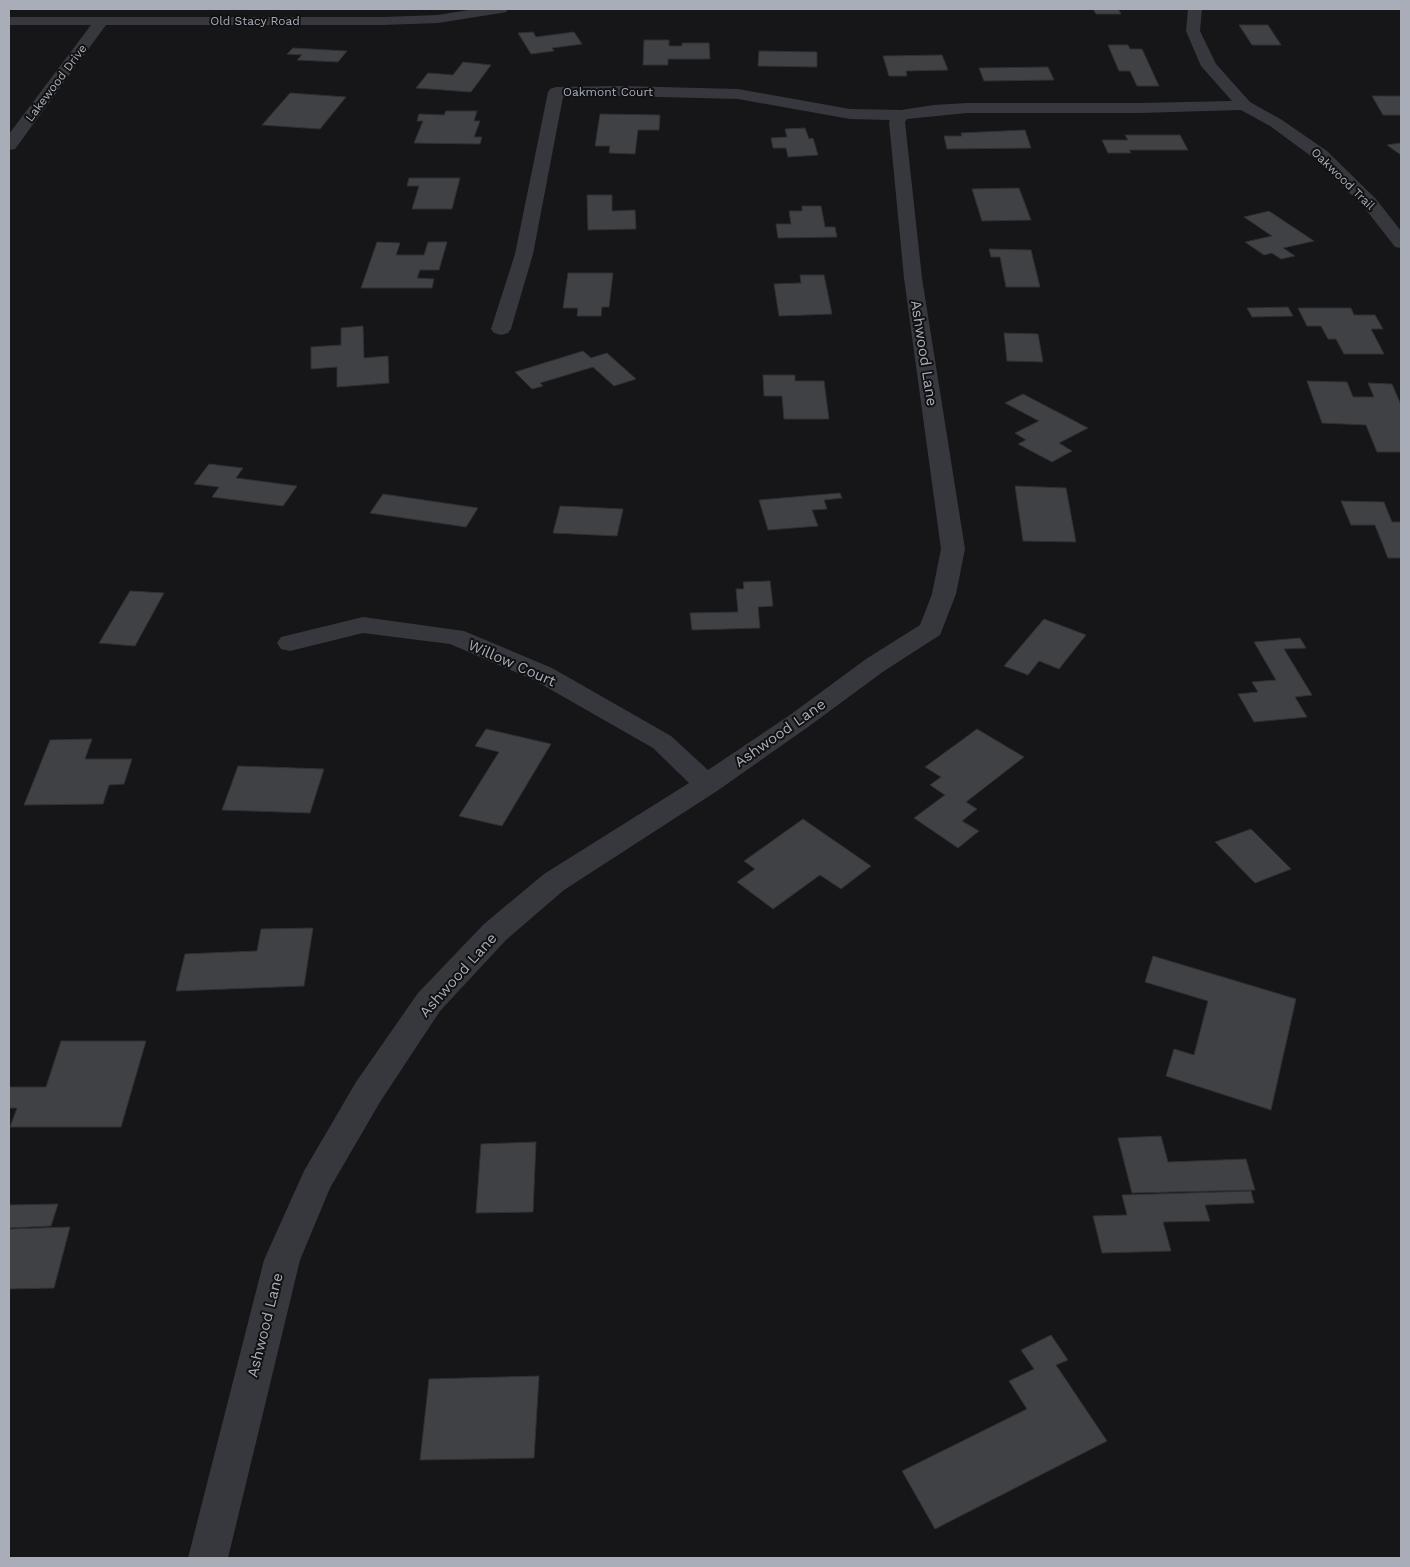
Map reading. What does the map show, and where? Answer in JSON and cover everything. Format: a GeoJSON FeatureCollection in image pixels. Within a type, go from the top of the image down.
{"type":"FeatureCollection","features":[{"type":"Feature","properties":{"kind":"street","name":"Old Stacy Road"},"geometry":{"type":"LineString","coordinates":[[9,21],[102,21],[162,15],[383,22],[438,20],[501,9]]}},
{"type":"Feature","properties":{"kind":"street","name":"Oakwood Trail"},"geometry":{"type":"LineString","coordinates":[[1196,9],[1193,32],[1208,66],[1244,106],[1276,123],[1321,156],[1370,203],[1401,243]]}},
{"type":"Feature","properties":{"kind":"street","name":"Lakewood Drive"},"geometry":{"type":"LineString","coordinates":[[9,146],[102,21]]}},
{"type":"Feature","properties":{"kind":"street","name":"Oakmont Court"},"geometry":{"type":"LineString","coordinates":[[502,329],[524,254],[556,92],[622,91],[738,94],[850,114],[901,115]]}},
{"type":"Feature","properties":{"kind":"street"},"geometry":{"type":"LineString","coordinates":[[901,115],[918,110],[975,108],[1190,108],[1244,106]]}},
{"type":"Feature","properties":{"kind":"street","name":"Ashwood Lane"},"geometry":{"type":"LineString","coordinates":[[208,1558],[282,1260],[316,1180],[368,1092],[429,1002],[495,932],[554,882],[708,784],[799,721],[875,665],[930,630],[944,594],[953,549],[913,278],[897,122],[901,115]]}},
{"type":"Feature","properties":{"kind":"street","name":"Willow Court"},"geometry":{"type":"LineString","coordinates":[[290,643],[364,625],[455,637],[543,674],[662,742],[708,784]]}},
{"type":"Feature","properties":{"kind":"building"},"geometry":{"type":"Polygon","coordinates":[[[1093,9],[1118,9],[1121,14],[1096,14],[1093,9]]]}},
{"type":"Feature","properties":{"kind":"building"},"geometry":{"type":"Polygon","coordinates":[[[1239,25],[1268,25],[1281,45],[1252,45],[1239,25]]]}},
{"type":"Feature","properties":{"kind":"building"},"geometry":{"type":"Polygon","coordinates":[[[533,32],[536,37],[574,32],[582,44],[552,48],[554,51],[531,54],[518,33],[533,32]]]}},
{"type":"Feature","properties":{"kind":"building"},"geometry":{"type":"Polygon","coordinates":[[[644,40],[669,40],[669,46],[682,46],[682,43],[709,43],[710,59],[668,59],[668,65],[643,65],[644,40]]]}},
{"type":"Feature","properties":{"kind":"building"},"geometry":{"type":"Polygon","coordinates":[[[1108,45],[1128,45],[1130,49],[1142,49],[1159,86],[1137,86],[1130,71],[1119,71],[1108,45]]]}},
{"type":"Feature","properties":{"kind":"building"},"geometry":{"type":"Polygon","coordinates":[[[293,48],[347,51],[338,62],[297,60],[302,55],[287,54],[293,48]]]}},
{"type":"Feature","properties":{"kind":"building"},"geometry":{"type":"Polygon","coordinates":[[[759,51],[817,52],[817,67],[758,66],[759,51]]]}},
{"type":"Feature","properties":{"kind":"building"},"geometry":{"type":"Polygon","coordinates":[[[942,55],[948,70],[906,71],[907,76],[889,76],[883,56],[942,55]]]}},
{"type":"Feature","properties":{"kind":"building"},"geometry":{"type":"Polygon","coordinates":[[[463,62],[491,65],[471,92],[416,88],[428,73],[453,75],[463,62]]]}},
{"type":"Feature","properties":{"kind":"building"},"geometry":{"type":"Polygon","coordinates":[[[1048,67],[1054,80],[984,81],[979,68],[1048,67]]]}},
{"type":"Feature","properties":{"kind":"building"},"geometry":{"type":"Polygon","coordinates":[[[290,93],[346,97],[320,129],[262,125],[290,93]]]}},
{"type":"Feature","properties":{"kind":"building"},"geometry":{"type":"Polygon","coordinates":[[[1372,96],[1401,96],[1401,115],[1383,115],[1372,96]]]}},
{"type":"Feature","properties":{"kind":"building"},"geometry":{"type":"Polygon","coordinates":[[[446,111],[477,111],[474,121],[480,121],[474,137],[482,137],[480,144],[414,143],[423,121],[417,121],[419,114],[444,115],[446,111]]]}},
{"type":"Feature","properties":{"kind":"building"},"geometry":{"type":"Polygon","coordinates":[[[600,114],[660,115],[659,130],[638,130],[635,154],[609,153],[610,146],[595,146],[600,114]]]}},
{"type":"Feature","properties":{"kind":"building"},"geometry":{"type":"Polygon","coordinates":[[[805,128],[809,139],[813,138],[818,155],[788,157],[786,148],[773,148],[771,138],[787,137],[785,129],[805,128]]]}},
{"type":"Feature","properties":{"kind":"building"},"geometry":{"type":"Polygon","coordinates":[[[1025,130],[1031,148],[947,149],[944,136],[962,136],[961,133],[1025,130]]]}},
{"type":"Feature","properties":{"kind":"building"},"geometry":{"type":"Polygon","coordinates":[[[1125,135],[1180,135],[1188,150],[1129,150],[1131,153],[1108,153],[1102,140],[1128,140],[1125,135]]]}},
{"type":"Feature","properties":{"kind":"building"},"geometry":{"type":"Polygon","coordinates":[[[1401,143],[1401,155],[1387,145],[1401,143]]]}},
{"type":"Feature","properties":{"kind":"building"},"geometry":{"type":"Polygon","coordinates":[[[409,178],[460,178],[452,209],[412,209],[419,186],[407,186],[409,178]]]}},
{"type":"Feature","properties":{"kind":"building"},"geometry":{"type":"Polygon","coordinates":[[[1019,188],[1031,220],[982,221],[972,189],[1019,188]]]}},
{"type":"Feature","properties":{"kind":"building"},"geometry":{"type":"Polygon","coordinates":[[[587,195],[612,195],[612,211],[635,210],[636,229],[588,230],[587,195]]]}},
{"type":"Feature","properties":{"kind":"building"},"geometry":{"type":"Polygon","coordinates":[[[802,206],[821,206],[825,227],[835,227],[837,237],[778,238],[776,224],[791,224],[789,211],[802,211],[802,206]]]}},
{"type":"Feature","properties":{"kind":"building"},"geometry":{"type":"Polygon","coordinates":[[[1269,211],[1314,241],[1283,248],[1295,256],[1281,259],[1272,253],[1264,255],[1245,242],[1272,236],[1244,217],[1269,211]]]}},
{"type":"Feature","properties":{"kind":"building"},"geometry":{"type":"Polygon","coordinates":[[[377,242],[400,243],[396,255],[424,255],[428,242],[447,242],[439,270],[420,270],[417,278],[434,279],[432,288],[361,288],[377,242]]]}},
{"type":"Feature","properties":{"kind":"building"},"geometry":{"type":"Polygon","coordinates":[[[989,249],[1031,250],[1040,287],[1006,287],[1000,257],[991,257],[989,249]]]}},
{"type":"Feature","properties":{"kind":"building"},"geometry":{"type":"Polygon","coordinates":[[[568,273],[613,273],[609,307],[602,307],[601,316],[577,316],[578,308],[563,308],[568,273]]]}},
{"type":"Feature","properties":{"kind":"building"},"geometry":{"type":"Polygon","coordinates":[[[800,275],[824,275],[832,314],[779,316],[774,284],[801,283],[800,275]]]}},
{"type":"Feature","properties":{"kind":"building"},"geometry":{"type":"Polygon","coordinates":[[[1288,307],[1293,316],[1252,317],[1247,308],[1288,307]]]}},
{"type":"Feature","properties":{"kind":"building"},"geometry":{"type":"Polygon","coordinates":[[[1298,308],[1351,308],[1354,315],[1375,315],[1383,329],[1371,329],[1384,354],[1344,354],[1336,339],[1328,339],[1321,326],[1307,326],[1298,308]]]}},
{"type":"Feature","properties":{"kind":"building"},"geometry":{"type":"Polygon","coordinates":[[[363,326],[364,358],[388,356],[389,383],[337,387],[337,367],[311,369],[311,347],[341,345],[341,328],[363,326]]]}},
{"type":"Feature","properties":{"kind":"building"},"geometry":{"type":"Polygon","coordinates":[[[1004,333],[1038,334],[1043,362],[1007,361],[1004,333]]]}},
{"type":"Feature","properties":{"kind":"building"},"geometry":{"type":"Polygon","coordinates":[[[583,351],[591,358],[607,353],[636,379],[614,386],[593,367],[540,383],[543,386],[532,389],[515,372],[583,351]]]}},
{"type":"Feature","properties":{"kind":"building"},"geometry":{"type":"Polygon","coordinates":[[[763,375],[795,375],[795,381],[824,381],[829,419],[784,419],[782,396],[764,396],[763,375]]]}},
{"type":"Feature","properties":{"kind":"building"},"geometry":{"type":"Polygon","coordinates":[[[1307,381],[1347,382],[1353,397],[1374,397],[1368,383],[1392,384],[1401,405],[1401,452],[1377,452],[1366,425],[1322,423],[1307,381]]]}},
{"type":"Feature","properties":{"kind":"building"},"geometry":{"type":"Polygon","coordinates":[[[1023,394],[1088,428],[1059,443],[1072,451],[1052,462],[1018,444],[1026,440],[1015,433],[1039,421],[1005,403],[1023,394]]]}},
{"type":"Feature","properties":{"kind":"building"},"geometry":{"type":"Polygon","coordinates":[[[209,464],[243,468],[236,478],[297,486],[283,506],[212,497],[219,487],[194,484],[209,464]]]}},
{"type":"Feature","properties":{"kind":"building"},"geometry":{"type":"Polygon","coordinates":[[[1015,486],[1066,488],[1076,542],[1023,541],[1015,486]]]}},
{"type":"Feature","properties":{"kind":"building"},"geometry":{"type":"Polygon","coordinates":[[[840,493],[842,498],[824,500],[827,509],[812,510],[818,526],[768,530],[759,500],[840,493]]]}},
{"type":"Feature","properties":{"kind":"building"},"geometry":{"type":"Polygon","coordinates":[[[383,494],[478,508],[466,527],[370,513],[383,494]]]}},
{"type":"Feature","properties":{"kind":"building"},"geometry":{"type":"Polygon","coordinates":[[[1341,501],[1384,502],[1392,522],[1401,522],[1401,558],[1388,558],[1375,525],[1351,525],[1341,501]]]}},
{"type":"Feature","properties":{"kind":"building"},"geometry":{"type":"Polygon","coordinates":[[[560,506],[623,509],[617,536],[553,533],[560,506]]]}},
{"type":"Feature","properties":{"kind":"building"},"geometry":{"type":"Polygon","coordinates":[[[770,581],[773,606],[758,607],[760,628],[692,630],[690,613],[738,612],[736,589],[744,589],[743,582],[770,581]]]}},
{"type":"Feature","properties":{"kind":"building"},"geometry":{"type":"Polygon","coordinates":[[[130,591],[164,593],[135,646],[99,643],[130,591]]]}},
{"type":"Feature","properties":{"kind":"building"},"geometry":{"type":"Polygon","coordinates":[[[1044,619],[1086,635],[1059,669],[1039,661],[1028,675],[1004,666],[1044,619]]]}},
{"type":"Feature","properties":{"kind":"building"},"geometry":{"type":"Polygon","coordinates":[[[1300,638],[1306,648],[1284,649],[1312,695],[1295,697],[1307,717],[1254,722],[1238,694],[1258,692],[1252,682],[1276,680],[1254,642],[1300,638]]]}},
{"type":"Feature","properties":{"kind":"building"},"geometry":{"type":"Polygon","coordinates":[[[486,729],[551,744],[502,826],[459,816],[499,752],[475,746],[486,729]]]}},
{"type":"Feature","properties":{"kind":"building"},"geometry":{"type":"Polygon","coordinates":[[[977,729],[1024,757],[966,802],[977,809],[962,821],[979,831],[958,848],[914,818],[945,795],[930,785],[941,777],[925,767],[977,729]]]}},
{"type":"Feature","properties":{"kind":"building"},"geometry":{"type":"Polygon","coordinates":[[[92,739],[85,759],[132,759],[124,784],[109,785],[103,804],[24,805],[50,740],[92,739]]]}},
{"type":"Feature","properties":{"kind":"building"},"geometry":{"type":"Polygon","coordinates":[[[238,766],[324,769],[310,813],[222,810],[238,766]]]}},
{"type":"Feature","properties":{"kind":"building"},"geometry":{"type":"Polygon","coordinates":[[[803,819],[871,866],[841,889],[820,875],[773,909],[737,882],[755,869],[744,861],[803,819]]]}},
{"type":"Feature","properties":{"kind":"building"},"geometry":{"type":"Polygon","coordinates":[[[1251,829],[1291,869],[1255,883],[1215,842],[1251,829]]]}},
{"type":"Feature","properties":{"kind":"building"},"geometry":{"type":"Polygon","coordinates":[[[313,928],[304,986],[176,991],[185,954],[257,951],[261,929],[313,928]]]}},
{"type":"Feature","properties":{"kind":"building"},"geometry":{"type":"Polygon","coordinates":[[[1153,956],[1296,999],[1271,1110],[1166,1076],[1174,1049],[1194,1055],[1208,1001],[1145,982],[1153,956]]]}},
{"type":"Feature","properties":{"kind":"building"},"geometry":{"type":"Polygon","coordinates":[[[61,1041],[146,1041],[121,1127],[10,1127],[17,1108],[9,1108],[9,1087],[46,1087],[61,1041]]]}},
{"type":"Feature","properties":{"kind":"building"},"geometry":{"type":"Polygon","coordinates":[[[1161,1136],[1168,1162],[1246,1159],[1255,1190],[1132,1193],[1118,1138],[1161,1136]]]}},
{"type":"Feature","properties":{"kind":"building"},"geometry":{"type":"Polygon","coordinates":[[[536,1142],[533,1212],[476,1213],[481,1144],[536,1142]]]}},
{"type":"Feature","properties":{"kind":"building"},"geometry":{"type":"Polygon","coordinates":[[[1251,1191],[1254,1203],[1205,1205],[1210,1221],[1163,1222],[1171,1251],[1102,1253],[1093,1216],[1127,1215],[1122,1195],[1251,1191]]]}},
{"type":"Feature","properties":{"kind":"building"},"geometry":{"type":"Polygon","coordinates":[[[58,1204],[51,1226],[9,1228],[9,1205],[58,1204]]]}},
{"type":"Feature","properties":{"kind":"building"},"geometry":{"type":"Polygon","coordinates":[[[70,1227],[54,1288],[9,1289],[9,1229],[70,1227]]]}},
{"type":"Feature","properties":{"kind":"building"},"geometry":{"type":"Polygon","coordinates":[[[1051,1335],[1068,1360],[1056,1365],[1107,1441],[935,1529],[902,1471],[1027,1409],[1009,1381],[1034,1369],[1021,1350],[1051,1335]]]}},
{"type":"Feature","properties":{"kind":"building"},"geometry":{"type":"Polygon","coordinates":[[[539,1376],[534,1458],[420,1460],[429,1379],[539,1376]]]}}]}
